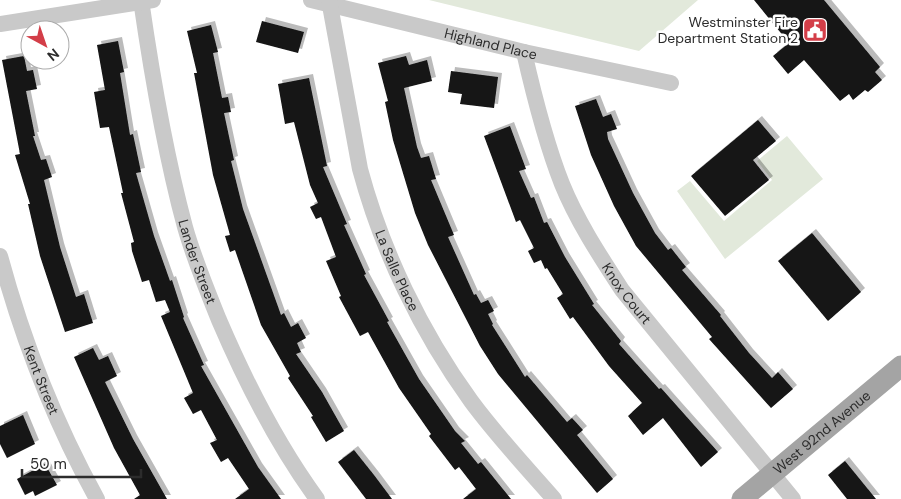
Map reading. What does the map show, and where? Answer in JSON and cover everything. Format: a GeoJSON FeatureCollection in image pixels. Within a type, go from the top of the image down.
{"type":"FeatureCollection","features":[{"type":"Feature","properties":{"kind":"main road","name":"West 92nd Avenue"},"geometry":{"type":"LineString","coordinates":[[742,499],[901,366]]}},
{"type":"Feature","properties":{"kind":"street","name":"Highland Place"},"geometry":{"type":"LineString","coordinates":[[311,0],[330,2],[524,52],[671,83]]}},
{"type":"Feature","properties":{"kind":"street"},"geometry":{"type":"LineString","coordinates":[[0,24],[145,1]]}},
{"type":"Feature","properties":{"kind":"street","name":"Lander Street"},"geometry":{"type":"LineString","coordinates":[[145,1],[173,175],[186,228],[206,288],[240,369],[269,427],[317,499]]}},
{"type":"Feature","properties":{"kind":"street","name":"La Salle Place"},"geometry":{"type":"LineString","coordinates":[[330,2],[360,169],[373,213],[393,263],[426,329],[470,400],[500,438],[554,499]]}},
{"type":"Feature","properties":{"kind":"street","name":"Knox Court"},"geometry":{"type":"LineString","coordinates":[[524,52],[539,114],[562,185],[605,264],[622,290],[793,499]]}},
{"type":"Feature","properties":{"kind":"street","name":"Kent Street"},"geometry":{"type":"LineString","coordinates":[[0,256],[16,315],[43,391],[74,457],[97,499]]}},
{"type":"Feature","properties":{"kind":"shaded area"},"geometry":{"type":"Polygon","coordinates":[[[429,0],[698,0],[639,51],[429,0]]]}},
{"type":"Feature","properties":{"kind":"shaded area"},"geometry":{"type":"Polygon","coordinates":[[[787,136],[823,179],[725,259],[677,191],[690,181],[724,221],[772,180],[757,161],[787,136]]]}},
{"type":"Feature","properties":{"kind":"building"},"geometry":{"type":"Polygon","coordinates":[[[754,0],[824,0],[880,67],[875,72],[882,80],[868,92],[865,90],[853,100],[849,94],[840,101],[804,60],[788,74],[773,56],[789,43],[754,0]]]}},
{"type":"Feature","properties":{"kind":"building"},"geometry":{"type":"Polygon","coordinates":[[[262,21],[304,32],[298,53],[256,42],[262,21]]]}},
{"type":"Feature","properties":{"kind":"building"},"geometry":{"type":"Polygon","coordinates":[[[211,25],[218,52],[213,53],[222,98],[228,97],[231,112],[224,113],[234,160],[231,161],[243,209],[281,315],[284,313],[291,327],[298,323],[306,338],[297,343],[301,352],[296,354],[322,392],[344,431],[326,442],[311,417],[313,416],[288,378],[290,376],[261,325],[235,250],[230,252],[225,236],[230,235],[213,175],[194,73],[197,73],[187,31],[211,25]]]}},
{"type":"Feature","properties":{"kind":"building"},"geometry":{"type":"Polygon","coordinates":[[[118,41],[124,72],[120,73],[130,135],[133,134],[141,172],[136,173],[154,236],[170,281],[172,280],[183,318],[204,365],[201,366],[258,467],[281,499],[235,499],[249,489],[228,458],[221,462],[210,443],[217,440],[201,410],[193,414],[184,398],[193,393],[161,316],[170,312],[165,300],[156,302],[149,280],[142,282],[132,251],[131,243],[134,242],[121,193],[123,193],[109,127],[100,128],[94,92],[105,90],[97,45],[118,41]]]}},
{"type":"Feature","properties":{"kind":"building"},"geometry":{"type":"Polygon","coordinates":[[[406,56],[409,65],[427,60],[432,81],[404,88],[417,147],[421,158],[429,156],[436,179],[431,180],[454,235],[448,237],[474,295],[476,294],[481,303],[488,300],[494,311],[488,314],[492,325],[525,377],[527,375],[567,422],[572,418],[583,430],[577,435],[613,479],[597,493],[498,374],[480,346],[428,245],[415,213],[393,140],[385,102],[388,101],[378,63],[406,56]]]}},
{"type":"Feature","properties":{"kind":"building"},"geometry":{"type":"Polygon","coordinates":[[[20,57],[20,70],[33,70],[37,89],[26,91],[35,136],[33,136],[41,160],[46,159],[52,177],[44,180],[60,247],[76,297],[84,294],[93,323],[65,332],[40,256],[28,204],[30,204],[15,155],[20,154],[2,60],[20,57]]]}},
{"type":"Feature","properties":{"kind":"building"},"geometry":{"type":"Polygon","coordinates":[[[451,71],[498,77],[494,108],[460,104],[462,94],[448,92],[451,71]]]}},
{"type":"Feature","properties":{"kind":"building"},"geometry":{"type":"Polygon","coordinates":[[[309,78],[327,166],[323,167],[347,224],[344,225],[366,274],[364,275],[389,321],[387,322],[419,379],[455,431],[465,441],[461,443],[478,464],[481,462],[511,499],[463,499],[476,489],[459,467],[455,470],[429,436],[431,434],[399,388],[368,332],[360,336],[339,297],[341,296],[326,261],[336,257],[321,217],[316,219],[310,207],[318,203],[310,185],[294,122],[285,124],[278,84],[309,78]]]}},
{"type":"Feature","properties":{"kind":"building"},"geometry":{"type":"Polygon","coordinates":[[[596,99],[603,117],[611,114],[617,129],[607,132],[608,139],[633,193],[655,233],[668,250],[671,248],[686,267],[682,270],[721,315],[749,353],[772,378],[778,372],[793,389],[771,408],[709,339],[712,337],[636,246],[614,206],[591,155],[575,106],[596,99]]]}},
{"type":"Feature","properties":{"kind":"building"},"geometry":{"type":"Polygon","coordinates":[[[758,120],[776,141],[753,160],[769,180],[725,216],[691,176],[758,120]]]}},
{"type":"Feature","properties":{"kind":"building"},"geometry":{"type":"Polygon","coordinates":[[[510,126],[526,169],[519,171],[531,198],[534,197],[544,223],[547,222],[565,257],[594,304],[592,305],[621,341],[619,344],[718,452],[701,467],[663,418],[643,435],[628,416],[642,403],[609,366],[573,317],[570,319],[557,298],[563,294],[547,268],[545,269],[541,260],[534,263],[528,251],[534,248],[520,220],[516,222],[484,136],[510,126]]]}},
{"type":"Feature","properties":{"kind":"building"},"geometry":{"type":"Polygon","coordinates":[[[812,233],[861,292],[828,321],[778,261],[812,233]]]}},
{"type":"Feature","properties":{"kind":"building"},"geometry":{"type":"Polygon","coordinates":[[[93,348],[99,360],[108,356],[117,376],[105,382],[133,439],[167,499],[134,499],[140,495],[114,448],[74,357],[93,348]]]}},
{"type":"Feature","properties":{"kind":"building"},"geometry":{"type":"Polygon","coordinates":[[[23,415],[35,444],[7,458],[0,444],[0,426],[23,415]]]}},
{"type":"Feature","properties":{"kind":"building"},"geometry":{"type":"Polygon","coordinates":[[[354,450],[392,499],[366,499],[338,462],[354,450]]]}},
{"type":"Feature","properties":{"kind":"building"},"geometry":{"type":"Polygon","coordinates":[[[845,461],[876,499],[847,499],[828,475],[845,461]]]}},
{"type":"Feature","properties":{"kind":"building"},"geometry":{"type":"Polygon","coordinates":[[[45,464],[57,485],[35,496],[33,491],[25,495],[17,479],[45,464]]]}},
{"type":"Feature","properties":{"kind":"place","name":"Westminster Fire Department Station 2"},"geometry":{"type":"Point","coordinates":[815,30]}}]}
